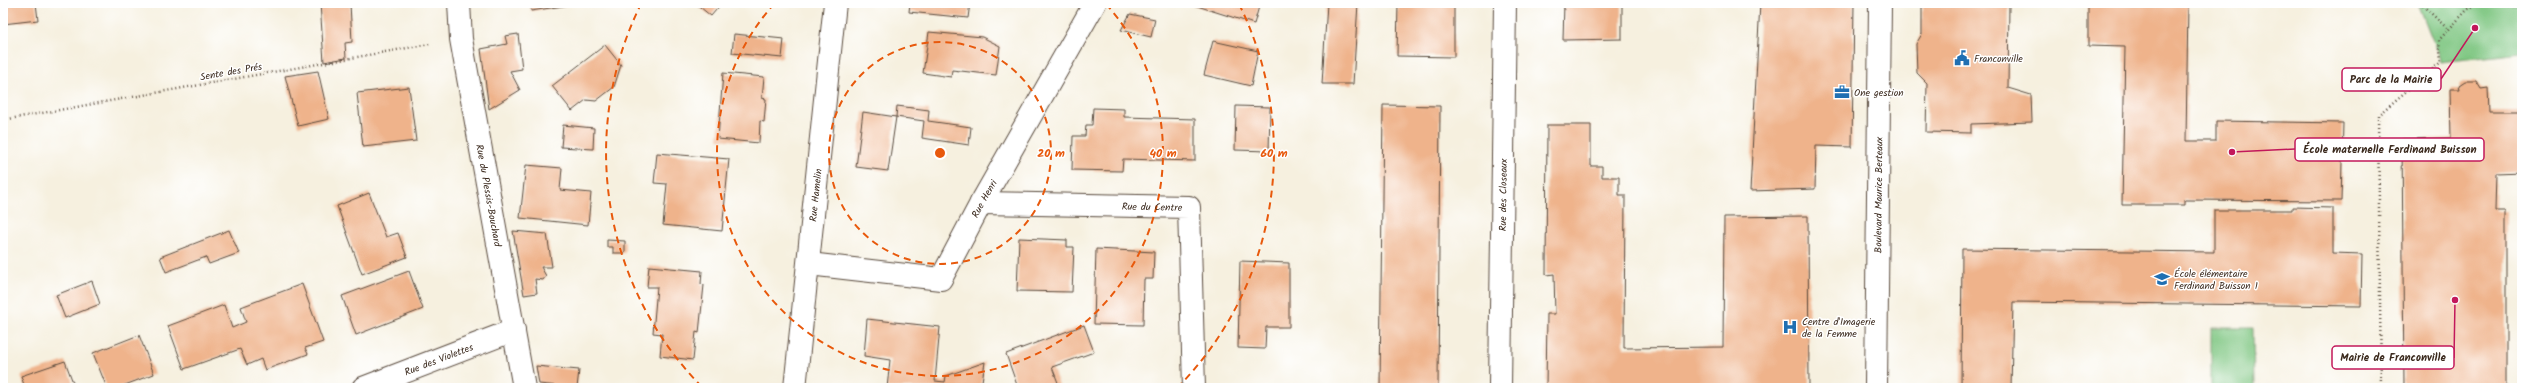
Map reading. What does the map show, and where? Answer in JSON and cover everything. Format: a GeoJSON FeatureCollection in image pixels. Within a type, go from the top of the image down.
{"type":"FeatureCollection","features":[{"type":"Feature","properties":{"kind":"street","name":"Rue du Plessis-Bouchard"},"geometry":{"type":"LineString","coordinates":[[459,3],[461,39],[524,388]]}},
{"type":"Feature","properties":{"kind":"street","name":"Rue Hamelin"},"geometry":{"type":"LineString","coordinates":[[795,388],[836,3]]}},
{"type":"Feature","properties":{"kind":"street","name":"Rue Henri"},"geometry":{"type":"LineString","coordinates":[[809,264],[942,279],[981,203],[1095,3]]}},
{"type":"Feature","properties":{"kind":"street","name":"Rue des Closeaux"},"geometry":{"type":"LineString","coordinates":[[1500,388],[1505,3]]}},
{"type":"Feature","properties":{"kind":"street","name":"Boulevard Maurice Berteaux"},"geometry":{"type":"LineString","coordinates":[[1876,388],[1880,3]]}},
{"type":"Feature","properties":{"kind":"street","name":"Rue du Centre"},"geometry":{"type":"LineString","coordinates":[[981,203],[1189,207],[1194,388]]}},
{"type":"Feature","properties":{"kind":"street","name":"Rue des Violettes"},"geometry":{"type":"LineString","coordinates":[[363,388],[514,330]]}},
{"type":"Feature","properties":{"kind":"path"},"geometry":{"type":"LineString","coordinates":[[2420,3],[2449,30]]}},
{"type":"Feature","properties":{"kind":"path"},"geometry":{"type":"LineString","coordinates":[[2425,3],[2427,10]]}},
{"type":"Feature","properties":{"kind":"path"},"geometry":{"type":"LineString","coordinates":[[2381,388],[2378,115],[2441,62],[2439,40],[2467,10],[2478,3]]}},
{"type":"Feature","properties":{"kind":"path","name":"Sente des Prés"},"geometry":{"type":"LineString","coordinates":[[3,120],[461,39]]}},
{"type":"Feature","properties":{"kind":"green space"},"geometry":{"type":"Polygon","coordinates":[[[2418,3],[2522,3],[2522,53],[2441,62],[2418,3]]]}},
{"type":"Feature","properties":{"kind":"green space"},"geometry":{"type":"Polygon","coordinates":[[[2211,328],[2253,328],[2254,388],[2211,388],[2211,328]]]}},
{"type":"Feature","properties":{"kind":"building"},"geometry":{"type":"Polygon","coordinates":[[[3,3],[36,3],[38,20],[3,24],[3,3]]]}},
{"type":"Feature","properties":{"kind":"building"},"geometry":{"type":"Polygon","coordinates":[[[320,3],[350,3],[352,42],[345,43],[346,58],[324,62],[320,3]]]}},
{"type":"Feature","properties":{"kind":"building"},"geometry":{"type":"Polygon","coordinates":[[[530,3],[576,3],[576,4],[531,11],[530,3]]]}},
{"type":"Feature","properties":{"kind":"building"},"geometry":{"type":"Polygon","coordinates":[[[695,3],[722,3],[711,16],[695,3]]]}},
{"type":"Feature","properties":{"kind":"building"},"geometry":{"type":"Polygon","coordinates":[[[910,3],[970,3],[968,18],[909,12],[910,3]]]}},
{"type":"Feature","properties":{"kind":"building"},"geometry":{"type":"Polygon","coordinates":[[[1195,3],[1260,3],[1254,24],[1194,5],[1195,3]]]}},
{"type":"Feature","properties":{"kind":"building"},"geometry":{"type":"Polygon","coordinates":[[[1327,3],[1358,3],[1353,84],[1322,84],[1327,3]]]}},
{"type":"Feature","properties":{"kind":"building"},"geometry":{"type":"Polygon","coordinates":[[[1398,3],[1454,3],[1454,57],[1397,56],[1398,3]]]}},
{"type":"Feature","properties":{"kind":"building"},"geometry":{"type":"Polygon","coordinates":[[[1564,3],[1622,3],[1622,39],[1563,40],[1564,3]]]}},
{"type":"Feature","properties":{"kind":"building"},"geometry":{"type":"Polygon","coordinates":[[[1760,3],[1854,3],[1852,147],[1816,146],[1815,189],[1750,191],[1760,3]]]}},
{"type":"Feature","properties":{"kind":"building","name":"Franconville"},"geometry":{"type":"Polygon","coordinates":[[[1922,3],[2009,3],[2008,88],[2031,95],[2032,122],[1971,124],[1971,133],[1926,132],[1927,83],[1917,73],[1916,44],[1922,34],[1922,3]]]}},
{"type":"Feature","properties":{"kind":"building"},"geometry":{"type":"Polygon","coordinates":[[[2088,3],[2188,3],[2186,141],[2216,141],[2216,121],[2343,123],[2341,201],[2185,200],[2185,205],[2122,205],[2125,47],[2088,46],[2088,3]]]}},
{"type":"Feature","properties":{"kind":"building"},"geometry":{"type":"Polygon","coordinates":[[[1130,14],[1155,19],[1151,37],[1121,30],[1130,14]]]}},
{"type":"Feature","properties":{"kind":"building"},"geometry":{"type":"Polygon","coordinates":[[[929,32],[982,37],[1000,46],[996,75],[952,70],[951,77],[923,73],[929,32]]]}},
{"type":"Feature","properties":{"kind":"building"},"geometry":{"type":"Polygon","coordinates":[[[518,34],[522,69],[510,71],[520,90],[489,109],[481,49],[507,44],[505,36],[518,34]]]}},
{"type":"Feature","properties":{"kind":"building"},"geometry":{"type":"Polygon","coordinates":[[[734,34],[784,39],[782,58],[732,53],[734,34]]]}},
{"type":"Feature","properties":{"kind":"building"},"geometry":{"type":"Polygon","coordinates":[[[1213,41],[1258,51],[1251,86],[1204,75],[1213,41]]]}},
{"type":"Feature","properties":{"kind":"building"},"geometry":{"type":"Polygon","coordinates":[[[605,45],[621,65],[614,87],[596,101],[586,100],[572,111],[552,86],[605,45]]]}},
{"type":"Feature","properties":{"kind":"building"},"geometry":{"type":"Polygon","coordinates":[[[318,71],[329,119],[298,126],[285,76],[318,71]]]}},
{"type":"Feature","properties":{"kind":"building"},"geometry":{"type":"Polygon","coordinates":[[[723,73],[764,77],[762,98],[766,99],[764,122],[760,121],[759,143],[718,139],[723,73]]]}},
{"type":"Feature","properties":{"kind":"building"},"geometry":{"type":"Polygon","coordinates":[[[2465,81],[2476,81],[2481,89],[2488,88],[2489,111],[2522,111],[2522,172],[2496,173],[2495,211],[2506,211],[2506,388],[2404,388],[2402,139],[2451,138],[2450,89],[2460,89],[2459,85],[2465,81]]]}},
{"type":"Feature","properties":{"kind":"building"},"geometry":{"type":"Polygon","coordinates":[[[409,87],[416,141],[363,147],[357,93],[409,87]]]}},
{"type":"Feature","properties":{"kind":"building"},"geometry":{"type":"Polygon","coordinates":[[[1383,105],[1440,106],[1438,388],[1380,388],[1383,105]]]}},
{"type":"Feature","properties":{"kind":"building"},"geometry":{"type":"Polygon","coordinates":[[[897,106],[929,110],[928,121],[971,127],[969,145],[922,138],[924,121],[896,117],[897,106]]]}},
{"type":"Feature","properties":{"kind":"building"},"geometry":{"type":"Polygon","coordinates":[[[1236,106],[1270,107],[1269,151],[1235,150],[1236,106]]]}},
{"type":"Feature","properties":{"kind":"building"},"geometry":{"type":"Polygon","coordinates":[[[1093,108],[1124,109],[1124,117],[1195,119],[1195,161],[1123,159],[1122,171],[1072,170],[1073,136],[1085,136],[1086,125],[1092,125],[1093,108]]]}},
{"type":"Feature","properties":{"kind":"building"},"geometry":{"type":"Polygon","coordinates":[[[863,112],[896,117],[888,171],[856,167],[863,112]]]}},
{"type":"Feature","properties":{"kind":"building"},"geometry":{"type":"Polygon","coordinates":[[[563,125],[594,128],[593,149],[561,147],[563,125]]]}},
{"type":"Feature","properties":{"kind":"building"},"geometry":{"type":"Polygon","coordinates":[[[1547,125],[1591,125],[1591,166],[1602,166],[1602,177],[1619,177],[1619,195],[1625,195],[1624,348],[1723,347],[1724,217],[1808,216],[1809,388],[1546,388],[1547,314],[1555,314],[1554,274],[1546,275],[1547,125]]]}},
{"type":"Feature","properties":{"kind":"building"},"geometry":{"type":"Polygon","coordinates":[[[657,153],[729,159],[722,231],[663,225],[667,184],[654,183],[657,153]]]}},
{"type":"Feature","properties":{"kind":"building"},"geometry":{"type":"Polygon","coordinates":[[[526,165],[562,168],[560,190],[591,193],[588,225],[520,218],[526,165]]]}},
{"type":"Feature","properties":{"kind":"building"},"geometry":{"type":"Polygon","coordinates":[[[369,193],[386,237],[398,233],[407,257],[362,274],[337,206],[369,193]]]}},
{"type":"Feature","properties":{"kind":"building"},"geometry":{"type":"Polygon","coordinates":[[[2292,207],[2333,208],[2333,253],[2362,254],[2361,306],[2013,302],[2011,388],[1961,388],[1962,249],[2214,252],[2214,210],[2292,210],[2292,207]]]}},
{"type":"Feature","properties":{"kind":"building"},"geometry":{"type":"Polygon","coordinates":[[[229,230],[239,253],[209,264],[206,257],[166,272],[160,257],[229,230]]]}},
{"type":"Feature","properties":{"kind":"building"},"geometry":{"type":"Polygon","coordinates":[[[513,231],[547,234],[552,267],[541,267],[546,276],[543,280],[535,279],[537,293],[524,295],[513,231]]]}},
{"type":"Feature","properties":{"kind":"building"},"geometry":{"type":"Polygon","coordinates":[[[1019,238],[1067,240],[1067,247],[1074,247],[1072,292],[1017,291],[1019,238]]]}},
{"type":"Feature","properties":{"kind":"building"},"geometry":{"type":"Polygon","coordinates":[[[607,240],[625,241],[625,253],[613,253],[613,247],[607,247],[607,240]]]}},
{"type":"Feature","properties":{"kind":"building"},"geometry":{"type":"Polygon","coordinates":[[[1096,249],[1154,252],[1153,279],[1144,279],[1143,325],[1094,324],[1096,249]]]}},
{"type":"Feature","properties":{"kind":"building"},"geometry":{"type":"Polygon","coordinates":[[[1240,261],[1289,263],[1289,327],[1266,327],[1265,349],[1238,348],[1240,261]]]}},
{"type":"Feature","properties":{"kind":"building"},"geometry":{"type":"Polygon","coordinates":[[[649,266],[702,271],[701,284],[704,285],[699,333],[696,332],[693,360],[660,356],[662,334],[653,333],[657,287],[647,287],[649,266]]]}},
{"type":"Feature","properties":{"kind":"building"},"geometry":{"type":"Polygon","coordinates":[[[409,271],[423,309],[356,335],[342,296],[409,271]]]}},
{"type":"Feature","properties":{"kind":"building"},"geometry":{"type":"Polygon","coordinates":[[[92,281],[100,304],[65,318],[56,295],[92,281]]]}},
{"type":"Feature","properties":{"kind":"building"},"geometry":{"type":"Polygon","coordinates":[[[302,284],[323,342],[305,348],[308,354],[265,370],[261,359],[247,365],[240,349],[184,369],[168,326],[224,305],[232,328],[246,322],[241,307],[302,284]]]}},
{"type":"Feature","properties":{"kind":"building"},"geometry":{"type":"Polygon","coordinates":[[[867,319],[940,327],[935,381],[945,382],[946,376],[985,362],[981,388],[887,388],[890,360],[864,356],[867,319]]]}},
{"type":"Feature","properties":{"kind":"building"},"geometry":{"type":"Polygon","coordinates":[[[1084,325],[1094,352],[1052,367],[1060,388],[1018,388],[1006,354],[1084,325]]]}},
{"type":"Feature","properties":{"kind":"building"},"geometry":{"type":"Polygon","coordinates":[[[139,335],[154,374],[117,388],[107,388],[93,353],[139,335]]]}},
{"type":"Feature","properties":{"kind":"building"},"geometry":{"type":"Polygon","coordinates":[[[65,361],[75,388],[25,388],[21,376],[65,361]]]}},
{"type":"Feature","properties":{"kind":"building"},"geometry":{"type":"Polygon","coordinates":[[[536,366],[579,370],[577,388],[539,384],[536,366]]]}},
{"type":"Feature","properties":{"kind":"place","name":"Parc de la Mairie"},"geometry":{"type":"Point","coordinates":[2475,28]}},
{"type":"Feature","properties":{"kind":"place","name":"Franconville"},"geometry":{"type":"Point","coordinates":[1962,58]}},
{"type":"Feature","properties":{"kind":"place","name":"One gestion"},"geometry":{"type":"Point","coordinates":[1842,92]}},
{"type":"Feature","properties":{"kind":"place","name":"École maternelle Ferdinand Buisson"},"geometry":{"type":"Point","coordinates":[2232,152]}},
{"type":"Feature","properties":{"kind":"place","name":"École élémentaire Ferdinand Buisson 1"},"geometry":{"type":"Point","coordinates":[2162,279]}},
{"type":"Feature","properties":{"kind":"place","name":"Mairie de Franconville"},"geometry":{"type":"Point","coordinates":[2455,300]}},
{"type":"Feature","properties":{"kind":"place","name":"Centre d'Imagerie de la Femme"},"geometry":{"type":"Point","coordinates":[1790,327]}}]}
